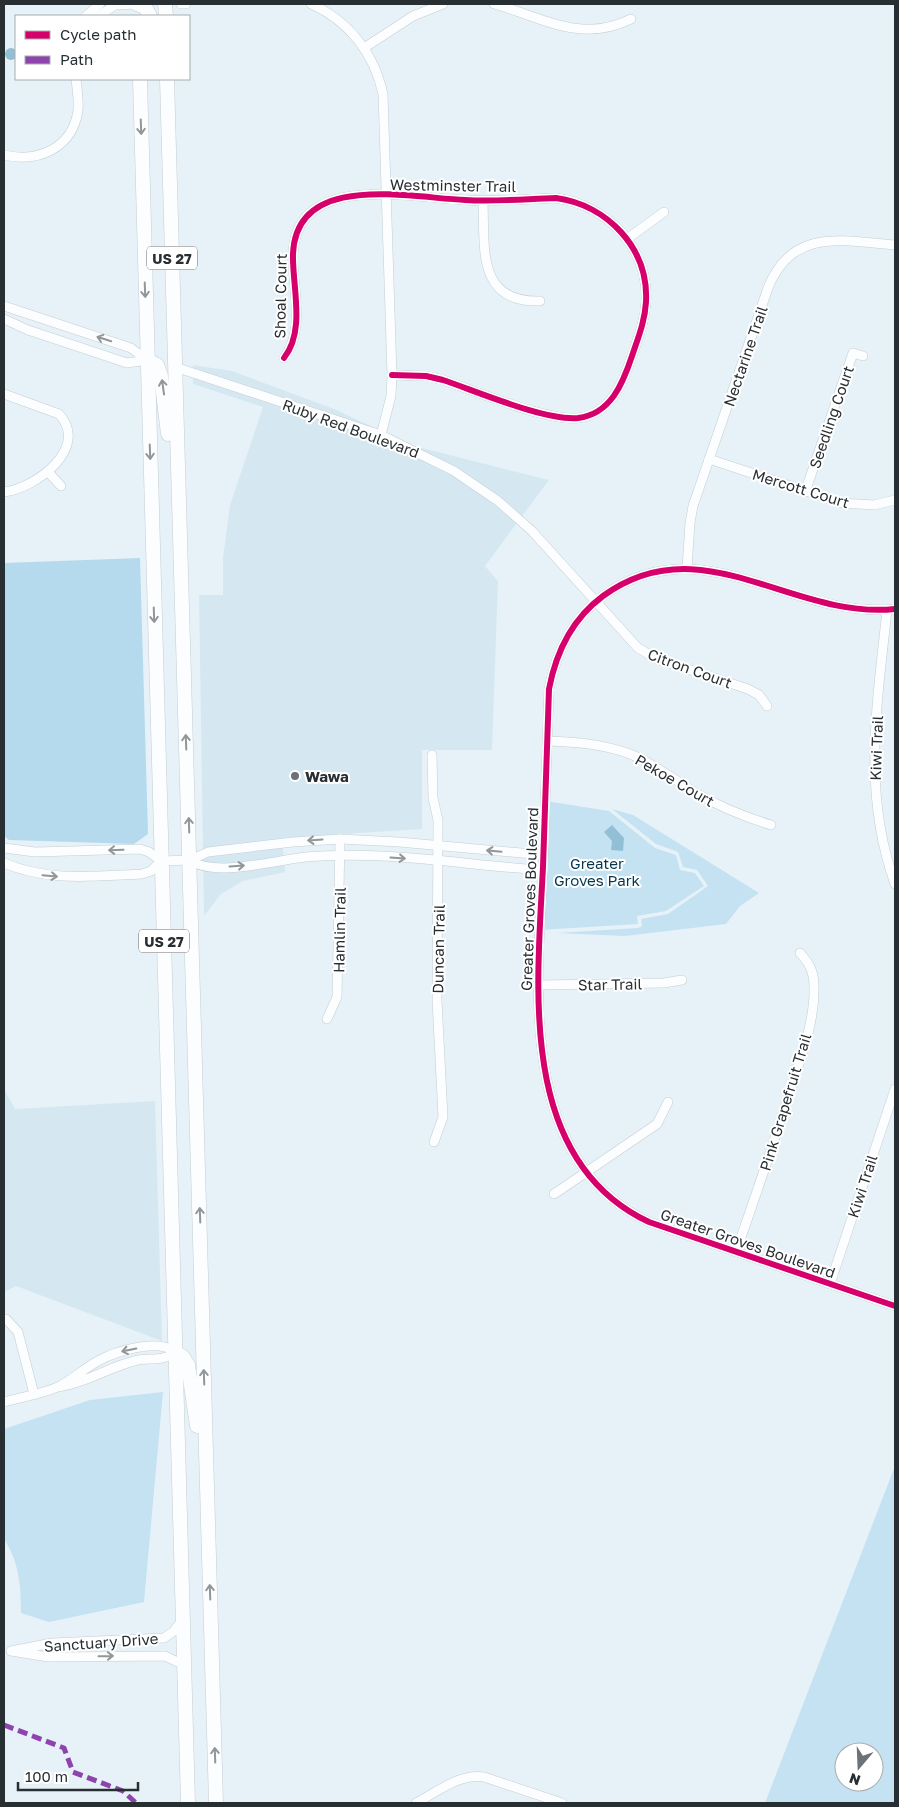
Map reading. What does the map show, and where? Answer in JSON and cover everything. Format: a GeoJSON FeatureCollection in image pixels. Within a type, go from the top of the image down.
{"type":"FeatureCollection","features":[{"type":"Feature","properties":{"kind":"highway"},"geometry":{"type":"LineString","coordinates":[[137,4],[145,7],[149,15]]}},
{"type":"Feature","properties":{"kind":"highway","name":"US 27"},"geometry":{"type":"LineString","coordinates":[[140,80],[188,1803]]}},
{"type":"Feature","properties":{"kind":"highway"},"geometry":{"type":"LineString","coordinates":[[159,80],[162,197],[165,211],[171,220]]}},
{"type":"Feature","properties":{"kind":"highway","name":"US 27"},"geometry":{"type":"LineString","coordinates":[[167,80],[216,1803]]}},
{"type":"Feature","properties":{"kind":"highway"},"geometry":{"type":"LineString","coordinates":[[147,360],[157,365],[161,376],[168,426],[172,556],[175,565],[181,572]]}},
{"type":"Feature","properties":{"kind":"highway"},"geometry":{"type":"LineString","coordinates":[[175,1352],[186,1360],[189,1370],[196,1424],[200,1547],[202,1560],[209,1569]]}},
{"type":"Feature","properties":{"kind":"highway"},"geometry":{"type":"LineString","coordinates":[[186,1724],[196,1773],[198,1803]]}},
{"type":"Feature","properties":{"kind":"street"},"geometry":{"type":"LineString","coordinates":[[87,15],[100,4]]}},
{"type":"Feature","properties":{"kind":"street"},"geometry":{"type":"LineString","coordinates":[[100,15],[112,4],[137,4]]}},
{"type":"Feature","properties":{"kind":"street"},"geometry":{"type":"LineString","coordinates":[[181,4],[186,4]]}},
{"type":"Feature","properties":{"kind":"street"},"geometry":{"type":"LineString","coordinates":[[311,4],[336,18],[354,34],[364,48],[377,73],[382,94],[392,375],[391,396],[381,435]]}},
{"type":"Feature","properties":{"kind":"street"},"geometry":{"type":"LineString","coordinates":[[364,48],[413,16],[444,4]]}},
{"type":"Feature","properties":{"kind":"street"},"geometry":{"type":"LineString","coordinates":[[494,4],[576,29],[601,28],[631,18]]}},
{"type":"Feature","properties":{"kind":"street"},"geometry":{"type":"LineString","coordinates":[[4,155],[21,158],[38,156],[51,151],[62,142],[74,126],[78,111],[76,80]]}},
{"type":"Feature","properties":{"kind":"street","name":"Westminster Trail"},"geometry":{"type":"LineString","coordinates":[[314,210],[332,199],[343,197],[420,196],[483,201],[568,199],[597,211],[610,221],[627,239],[636,254],[644,274],[645,316],[622,384],[609,402],[593,414],[578,418],[548,415],[443,380],[426,376],[392,375]]}},
{"type":"Feature","properties":{"kind":"street"},"geometry":{"type":"LineString","coordinates":[[483,201],[485,258],[491,279],[499,289],[514,298],[540,301]]}},
{"type":"Feature","properties":{"kind":"street","name":"Shoal Court"},"geometry":{"type":"LineString","coordinates":[[284,358],[291,348],[295,330],[294,245],[299,225],[314,210]]}},
{"type":"Feature","properties":{"kind":"street"},"geometry":{"type":"LineString","coordinates":[[627,239],[664,212]]}},
{"type":"Feature","properties":{"kind":"street","name":"Nectarine Trail"},"geometry":{"type":"LineString","coordinates":[[687,568],[691,515],[768,288],[782,264],[799,249],[827,240],[895,245]]}},
{"type":"Feature","properties":{"kind":"street"},"geometry":{"type":"LineString","coordinates":[[4,306],[136,350],[147,360]]}},
{"type":"Feature","properties":{"kind":"street"},"geometry":{"type":"LineString","coordinates":[[4,319],[128,363],[147,360]]}},
{"type":"Feature","properties":{"kind":"street"},"geometry":{"type":"LineString","coordinates":[[77,346],[82,332]]}},
{"type":"Feature","properties":{"kind":"street","name":"Seedling Court"},"geometry":{"type":"LineString","coordinates":[[805,492],[853,353],[862,356]]}},
{"type":"Feature","properties":{"kind":"street","name":"Ruby Red Boulevard"},"geometry":{"type":"LineString","coordinates":[[176,367],[381,435],[454,471],[498,502],[532,531],[596,602]]}},
{"type":"Feature","properties":{"kind":"street"},"geometry":{"type":"LineString","coordinates":[[4,394],[46,408],[63,418],[67,432],[67,442],[60,457],[48,472],[31,484],[4,492]]}},
{"type":"Feature","properties":{"kind":"street","name":"Mercott Court"},"geometry":{"type":"LineString","coordinates":[[709,458],[805,492],[849,504],[874,505],[895,500]]}},
{"type":"Feature","properties":{"kind":"street"},"geometry":{"type":"LineString","coordinates":[[48,472],[60,486]]}},
{"type":"Feature","properties":{"kind":"street","name":"Greater Groves Boulevard"},"geometry":{"type":"LineString","coordinates":[[891,610],[855,610],[831,606],[725,573],[687,568],[662,570],[636,578],[619,586],[596,602],[566,638],[557,655],[549,689],[537,959],[544,1058],[556,1118],[568,1146],[586,1173],[606,1195],[633,1215],[658,1226],[895,1306]]}},
{"type":"Feature","properties":{"kind":"street","name":"Citron Court"},"geometry":{"type":"LineString","coordinates":[[596,602],[632,643],[644,653],[657,660],[748,689],[759,695],[767,706]]}},
{"type":"Feature","properties":{"kind":"street","name":"Kiwi Trail"},"geometry":{"type":"LineString","coordinates":[[891,610],[876,720],[874,782],[880,832],[895,884]]}},
{"type":"Feature","properties":{"kind":"street","name":"Pekoe Court"},"geometry":{"type":"LineString","coordinates":[[547,741],[592,744],[630,754],[660,769],[713,802],[748,818],[771,824]]}},
{"type":"Feature","properties":{"kind":"street","name":"Duncan Trail"},"geometry":{"type":"LineString","coordinates":[[432,755],[432,798],[438,820],[439,845],[437,1000],[443,1117],[434,1142]]}},
{"type":"Feature","properties":{"kind":"street","name":"Greater Groves Boulevard"},"geometry":{"type":"LineString","coordinates":[[161,861],[190,860],[208,852],[293,842],[340,839],[439,845],[543,855]]}},
{"type":"Feature","properties":{"kind":"street","name":"Hamlin Trail"},"geometry":{"type":"LineString","coordinates":[[327,1019],[337,997],[340,839]]}},
{"type":"Feature","properties":{"kind":"street"},"geometry":{"type":"LineString","coordinates":[[4,848],[35,852],[140,849],[149,852],[161,861],[151,871],[142,874],[58,877],[31,873],[4,863]]}},
{"type":"Feature","properties":{"kind":"street","name":"Greater Groves Boulevard"},"geometry":{"type":"LineString","coordinates":[[190,860],[208,868],[340,855],[542,870]]}},
{"type":"Feature","properties":{"kind":"street","name":"Pink Grapefruit Trail"},"geometry":{"type":"LineString","coordinates":[[736,1252],[787,1100],[809,1025],[814,989],[813,976],[808,962],[800,953]]}},
{"type":"Feature","properties":{"kind":"street","name":"Star Trail"},"geometry":{"type":"LineString","coordinates":[[538,985],[664,983],[682,980]]}},
{"type":"Feature","properties":{"kind":"street","name":"Kiwi Trail"},"geometry":{"type":"LineString","coordinates":[[830,1284],[895,1089]]}},
{"type":"Feature","properties":{"kind":"street"},"geometry":{"type":"LineString","coordinates":[[554,1194],[657,1124],[668,1102]]}},
{"type":"Feature","properties":{"kind":"street"},"geometry":{"type":"LineString","coordinates":[[6,1319],[18,1332],[34,1394]]}},
{"type":"Feature","properties":{"kind":"street"},"geometry":{"type":"LineString","coordinates":[[4,1402],[58,1387],[78,1384],[127,1363],[167,1357],[175,1352],[166,1346],[155,1345],[122,1351],[97,1361],[58,1387]]}},
{"type":"Feature","properties":{"kind":"street"},"geometry":{"type":"LineString","coordinates":[[97,1361],[104,1372]]}},
{"type":"Feature","properties":{"kind":"street","name":"Sanctuary Drive"},"geometry":{"type":"LineString","coordinates":[[7,1651],[52,1643],[164,1638],[174,1631],[183,1619]]}},
{"type":"Feature","properties":{"kind":"street","name":"Sanctuary Drive"},"geometry":{"type":"LineString","coordinates":[[7,1651],[48,1657],[165,1656],[184,1664]]}},
{"type":"Feature","properties":{"kind":"street"},"geometry":{"type":"LineString","coordinates":[[416,1803],[461,1778],[475,1776],[484,1777],[562,1803]]}},
{"type":"Feature","properties":{"kind":"shaded area"},"geometry":{"type":"Polygon","coordinates":[[[9,48],[15,50],[15,58],[9,60],[5,56],[5,52],[9,48]]]}},
{"type":"Feature","properties":{"kind":"shaded area"},"geometry":{"type":"Polygon","coordinates":[[[193,365],[232,371],[334,409],[414,446],[549,480],[485,566],[498,581],[492,750],[422,750],[422,829],[282,838],[285,872],[243,881],[221,894],[204,916],[199,595],[223,595],[223,558],[230,505],[263,407],[193,384],[193,365]]]}},
{"type":"Feature","properties":{"kind":"shaded area"},"geometry":{"type":"Polygon","coordinates":[[[140,558],[148,834],[134,844],[9,840],[4,836],[4,563],[140,558]]]}},
{"type":"Feature","properties":{"kind":"shaded area"},"geometry":{"type":"Polygon","coordinates":[[[612,825],[624,838],[623,851],[611,850],[612,841],[604,832],[612,825]]]}},
{"type":"Feature","properties":{"kind":"shaded area"},"geometry":{"type":"Polygon","coordinates":[[[4,1089],[15,1109],[155,1101],[162,1341],[16,1286],[4,1292],[4,1089]]]}},
{"type":"Feature","properties":{"kind":"green space","name":"Greater Groves Park"},"geometry":{"type":"Polygon","coordinates":[[[546,801],[609,811],[655,848],[676,855],[680,870],[695,873],[704,886],[666,911],[637,916],[638,924],[539,930],[546,801]]]}},
{"type":"Feature","properties":{"kind":"green space"},"geometry":{"type":"Polygon","coordinates":[[[612,809],[633,815],[759,893],[740,906],[726,924],[625,936],[557,933],[638,928],[642,926],[641,919],[668,914],[708,886],[697,870],[683,867],[678,852],[656,844],[612,809]]]}},
{"type":"Feature","properties":{"kind":"green space"},"geometry":{"type":"Polygon","coordinates":[[[163,1392],[144,1602],[49,1622],[21,1613],[16,1565],[4,1539],[4,1429],[90,1400],[163,1392]]]}},
{"type":"Feature","properties":{"kind":"green space"},"geometry":{"type":"Polygon","coordinates":[[[895,1466],[895,1803],[765,1803],[895,1466]]]}},
{"type":"Feature","properties":{"kind":"marked path"},"geometry":{"type":"LineString","coordinates":[[4,1725],[64,1748],[73,1772],[123,1791],[136,1803]]}},
{"type":"Feature","properties":{"kind":"cycle path"},"geometry":{"type":"LineString","coordinates":[[284,358],[291,347],[295,334],[296,308],[293,254],[299,228],[314,210],[335,200],[360,195],[388,194],[476,201],[556,198],[575,202],[608,220],[621,232],[632,247],[640,264],[645,282],[646,302],[644,316],[639,336],[620,386],[614,396],[599,410],[578,418],[564,418],[529,410],[443,380],[426,376],[392,375]]}},
{"type":"Feature","properties":{"kind":"cycle path"},"geometry":{"type":"LineString","coordinates":[[895,609],[857,609],[819,601],[711,571],[676,569],[640,576],[603,596],[592,605],[582,615],[567,637],[556,662],[549,689],[538,964],[539,1016],[544,1066],[556,1114],[576,1157],[606,1194],[649,1222],[895,1306]]}},
{"type":"Feature","properties":{"kind":"place","name":"Wawa"},"geometry":{"type":"Point","coordinates":[295,776]}}]}
